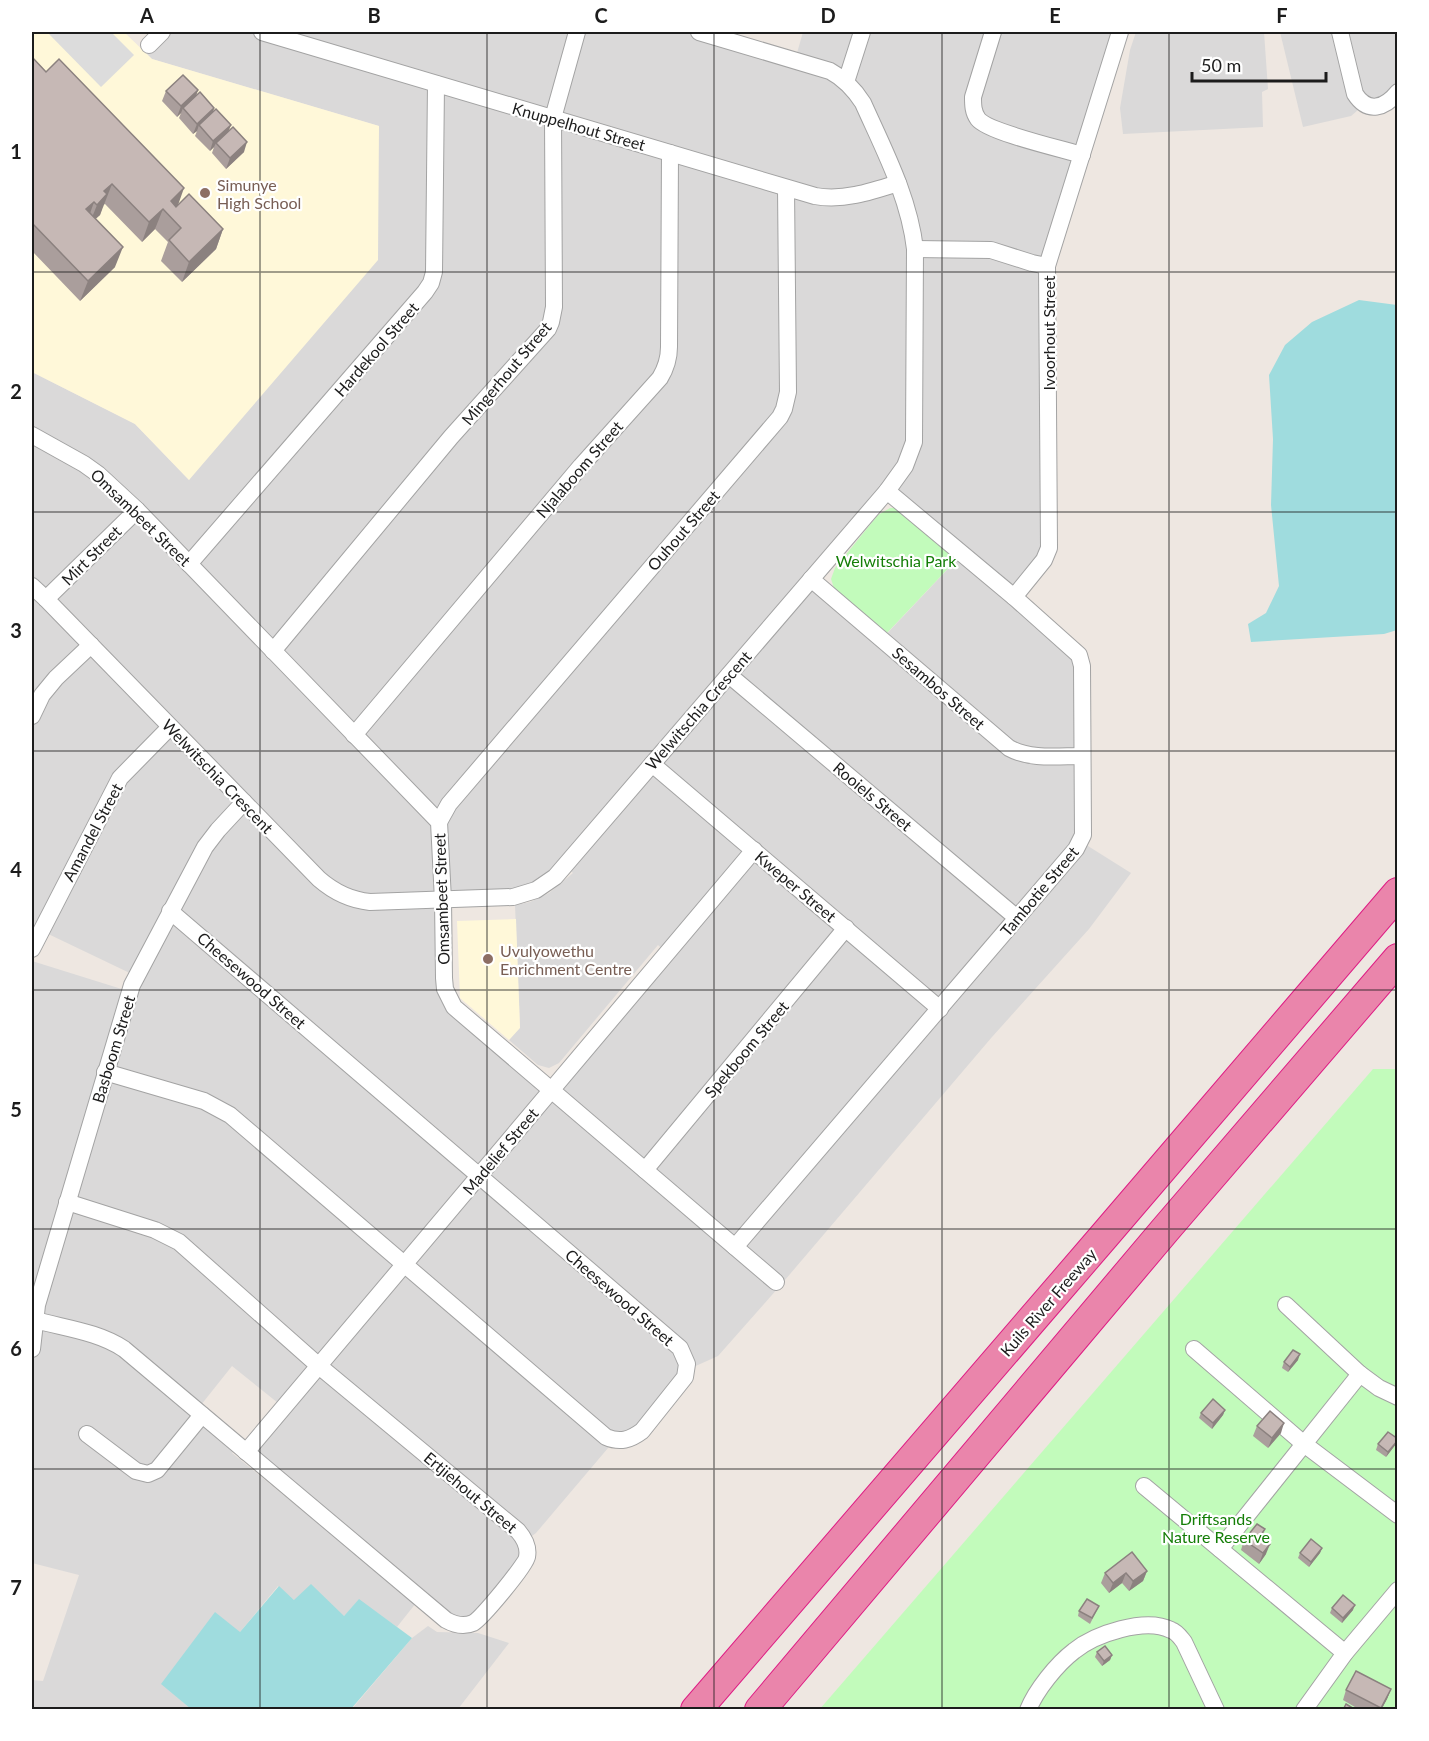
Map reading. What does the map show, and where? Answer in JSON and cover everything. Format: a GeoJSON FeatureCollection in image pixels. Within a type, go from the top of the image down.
{"type":"FeatureCollection","features":[{"type":"Feature","properties":{"kind":"highway","name":"Kuils River Freeway"},"geometry":{"type":"LineString","coordinates":[[696,1710],[1398,893]]}},
{"type":"Feature","properties":{"kind":"highway"},"geometry":{"type":"LineString","coordinates":[[760,1710],[1027,1392],[1398,959]]}},
{"type":"Feature","properties":{"kind":"street"},"geometry":{"type":"LineString","coordinates":[[149,45],[162,32]]}},
{"type":"Feature","properties":{"kind":"street","name":"Knuppelhout Street"},"geometry":{"type":"LineString","coordinates":[[262,32],[814,196],[840,198],[874,191],[897,183]]}},
{"type":"Feature","properties":{"kind":"street","name":"Mingerhout Street"},"geometry":{"type":"LineString","coordinates":[[273,651],[451,437],[552,322],[554,307],[553,118],[577,32]]}},
{"type":"Feature","properties":{"kind":"street","name":"Welwitschia Crescent"},"geometry":{"type":"LineString","coordinates":[[32,586],[319,879],[337,893],[359,901],[370,902],[513,897],[525,895],[555,877],[887,491],[905,466],[912,451],[915,434],[915,249],[911,223],[906,202],[863,103],[846,82],[830,71],[699,32]]}},
{"type":"Feature","properties":{"kind":"street"},"geometry":{"type":"LineString","coordinates":[[846,82],[862,32]]}},
{"type":"Feature","properties":{"kind":"street"},"geometry":{"type":"LineString","coordinates":[[993,32],[973,97],[974,113],[979,120],[992,129],[1082,155]]}},
{"type":"Feature","properties":{"kind":"street","name":"Ivoorhout Street"},"geometry":{"type":"LineString","coordinates":[[1014,597],[1044,560],[1049,548],[1047,266],[1120,32]]}},
{"type":"Feature","properties":{"kind":"street"},"geometry":{"type":"LineString","coordinates":[[1340,32],[1355,94],[1358,98],[1370,106],[1381,106],[1390,101],[1398,92]]}},
{"type":"Feature","properties":{"kind":"street","name":"Hardekool Street"},"geometry":{"type":"LineString","coordinates":[[189,564],[431,283],[434,272],[436,84]]}},
{"type":"Feature","properties":{"kind":"street","name":"Njalaboom Street"},"geometry":{"type":"LineString","coordinates":[[354,735],[543,510],[664,371],[668,363],[669,347],[670,153]]}},
{"type":"Feature","properties":{"kind":"street","name":"Ouhout Street"},"geometry":{"type":"LineString","coordinates":[[439,822],[448,804],[780,417],[788,392],[786,188]]}},
{"type":"Feature","properties":{"kind":"street"},"geometry":{"type":"LineString","coordinates":[[915,249],[991,250],[1047,266]]}},
{"type":"Feature","properties":{"kind":"street","name":"Omsambeet Street"},"geometry":{"type":"LineString","coordinates":[[32,435],[98,474],[136,510],[439,822],[444,978],[445,989],[454,1007],[776,1282]]}},
{"type":"Feature","properties":{"kind":"street","name":"Tambotie Street"},"geometry":{"type":"LineString","coordinates":[[735,1247],[1017,918],[1080,841],[1084,827],[1082,666],[1079,655],[1014,597],[887,491]]}},
{"type":"Feature","properties":{"kind":"street","name":"Mirt Street"},"geometry":{"type":"LineString","coordinates":[[46,599],[136,510]]}},
{"type":"Feature","properties":{"kind":"street","name":"Sesambos Street"},"geometry":{"type":"LineString","coordinates":[[811,579],[1009,748],[1034,756],[1082,756]]}},
{"type":"Feature","properties":{"kind":"street"},"geometry":{"type":"LineString","coordinates":[[32,716],[42,695],[56,678],[91,645]]}},
{"type":"Feature","properties":{"kind":"street","name":"Rooiels Street"},"geometry":{"type":"LineString","coordinates":[[729,675],[1017,918]]}},
{"type":"Feature","properties":{"kind":"street","name":"Amandel Street"},"geometry":{"type":"LineString","coordinates":[[32,949],[120,778],[170,727]]}},
{"type":"Feature","properties":{"kind":"street","name":"Kweper Street"},"geometry":{"type":"LineString","coordinates":[[652,764],[940,1009]]}},
{"type":"Feature","properties":{"kind":"street","name":"Basboom Street"},"geometry":{"type":"LineString","coordinates":[[32,1349],[33,1320],[37,1305],[132,985],[205,847],[244,802]]}},
{"type":"Feature","properties":{"kind":"street","name":"Madelief Street"},"geometry":{"type":"LineString","coordinates":[[246,1452],[754,850]]}},
{"type":"Feature","properties":{"kind":"street","name":"Cheesewood Street"},"geometry":{"type":"LineString","coordinates":[[105,1072],[204,1101],[230,1114],[600,1433],[612,1440],[623,1441],[636,1435],[649,1423],[686,1377],[687,1364],[683,1352],[170,910]]}},
{"type":"Feature","properties":{"kind":"street","name":"Spekboom Street"},"geometry":{"type":"LineString","coordinates":[[645,1170],[846,928]]}},
{"type":"Feature","properties":{"kind":"street","name":"Ertjiehout Street"},"geometry":{"type":"LineString","coordinates":[[33,1320],[114,1342],[452,1624],[465,1625],[481,1618],[526,1562],[527,1546],[521,1535],[319,1366],[179,1242],[155,1230],[67,1202]]}},
{"type":"Feature","properties":{"kind":"street"},"geometry":{"type":"LineString","coordinates":[[1286,1305],[1360,1374],[1379,1388],[1398,1397]]}},
{"type":"Feature","properties":{"kind":"street"},"geometry":{"type":"LineString","coordinates":[[1194,1349],[1304,1444],[1398,1515]]}},
{"type":"Feature","properties":{"kind":"street"},"geometry":{"type":"LineString","coordinates":[[1220,1550],[1360,1374]]}},
{"type":"Feature","properties":{"kind":"street"},"geometry":{"type":"LineString","coordinates":[[87,1434],[136,1471],[148,1474],[158,1470],[202,1415]]}},
{"type":"Feature","properties":{"kind":"street"},"geometry":{"type":"LineString","coordinates":[[1144,1486],[1345,1653]]}},
{"type":"Feature","properties":{"kind":"street"},"geometry":{"type":"LineString","coordinates":[[1304,1710],[1345,1653],[1398,1590]]}},
{"type":"Feature","properties":{"kind":"street"},"geometry":{"type":"LineString","coordinates":[[1028,1710],[1040,1688],[1074,1651],[1105,1633],[1155,1626],[1169,1629],[1184,1642],[1216,1710]]}},
{"type":"Feature","properties":{"kind":"shaded area","name":"Simunye High School"},"geometry":{"type":"Polygon","coordinates":[[[32,32],[124,32],[152,59],[379,126],[378,260],[189,480],[135,424],[32,372],[32,32]]]}},
{"type":"Feature","properties":{"kind":"shaded area"},"geometry":{"type":"Polygon","coordinates":[[[47,32],[111,32],[134,55],[101,87],[47,32]]]}},
{"type":"Feature","properties":{"kind":"shaded area"},"geometry":{"type":"Polygon","coordinates":[[[161,32],[697,32],[795,60],[803,32],[1119,32],[1047,267],[1048,548],[1013,597],[1075,650],[1080,841],[1131,873],[1089,929],[992,1037],[718,1356],[689,1369],[643,1431],[614,1441],[536,1533],[525,1541],[527,1552],[464,1625],[246,1452],[283,1407],[232,1366],[197,1410],[239,1445],[232,1453],[416,1603],[397,1627],[359,1600],[344,1616],[294,1600],[278,1586],[240,1632],[162,1684],[191,1709],[32,1709],[32,1680],[43,1681],[79,1575],[32,1563],[32,961],[128,991],[136,976],[42,931],[32,948],[32,372],[135,424],[189,480],[379,126],[152,59],[143,50],[161,32]],[[887,490],[811,578],[881,640],[962,554],[887,490]],[[564,865],[546,884],[442,900],[443,987],[550,1090],[667,953],[658,945],[559,1063],[549,1068],[538,1065],[509,1040],[520,1027],[515,905],[530,902],[549,893],[573,873],[564,865]]]}},
{"type":"Feature","properties":{"kind":"shaded area"},"geometry":{"type":"Polygon","coordinates":[[[1136,32],[1264,32],[1268,89],[1262,92],[1263,127],[1123,134],[1120,108],[1130,50],[1136,32]]]}},
{"type":"Feature","properties":{"kind":"shaded area"},"geometry":{"type":"Polygon","coordinates":[[[1280,32],[1397,32],[1397,93],[1365,104],[1351,116],[1303,127],[1280,32]]]}},
{"type":"Feature","properties":{"kind":"shaded area","name":"Uvulyowethu Enrichment Centre"},"geometry":{"type":"Polygon","coordinates":[[[516,919],[520,1028],[509,1040],[460,998],[457,921],[516,919]]]}},
{"type":"Feature","properties":{"kind":"shaded area"},"geometry":{"type":"Polygon","coordinates":[[[428,1626],[437,1632],[478,1633],[509,1643],[458,1709],[351,1710],[412,1638],[428,1626]]]}},
{"type":"Feature","properties":{"kind":"green space","name":"Welwitschia Park"},"geometry":{"type":"Polygon","coordinates":[[[890,508],[896,508],[959,557],[886,634],[834,588],[831,579],[835,568],[878,515],[890,508]]]}},
{"type":"Feature","properties":{"kind":"green space","name":"Driftsands Nature Reserve"},"geometry":{"type":"Polygon","coordinates":[[[1373,1069],[1397,1069],[1397,1709],[819,1710],[1373,1069]]]}},
{"type":"Feature","properties":{"kind":"water"},"geometry":{"type":"Polygon","coordinates":[[[1359,300],[1397,305],[1397,630],[1384,634],[1251,642],[1248,624],[1266,613],[1279,586],[1271,505],[1273,439],[1269,375],[1285,345],[1312,322],[1359,300]]]}},
{"type":"Feature","properties":{"kind":"water"},"geometry":{"type":"Polygon","coordinates":[[[311,1584],[344,1616],[359,1599],[412,1638],[351,1709],[191,1709],[161,1684],[215,1612],[240,1632],[279,1586],[294,1600],[311,1584]]]}},
{"type":"Feature","properties":{"kind":"building"},"geometry":{"type":"Polygon","coordinates":[[[32,57],[46,72],[59,59],[184,188],[171,201],[176,207],[189,194],[223,229],[189,262],[169,240],[181,228],[163,209],[149,222],[112,184],[104,191],[107,194],[97,205],[94,202],[86,209],[123,247],[88,281],[32,223],[32,57]]]}},
{"type":"Feature","properties":{"kind":"building"},"geometry":{"type":"Polygon","coordinates":[[[183,75],[198,90],[181,106],[166,91],[183,75]]]}},
{"type":"Feature","properties":{"kind":"building"},"geometry":{"type":"Polygon","coordinates":[[[200,92],[214,108],[197,124],[183,108],[200,92]]]}},
{"type":"Feature","properties":{"kind":"building"},"geometry":{"type":"Polygon","coordinates":[[[216,109],[231,125],[213,141],[199,125],[216,109]]]}},
{"type":"Feature","properties":{"kind":"building"},"geometry":{"type":"Polygon","coordinates":[[[233,127],[247,142],[230,158],[216,143],[233,127]]]}},
{"type":"Feature","properties":{"kind":"building"},"geometry":{"type":"Polygon","coordinates":[[[1293,1350],[1300,1354],[1290,1367],[1284,1362],[1293,1350]]]}},
{"type":"Feature","properties":{"kind":"building"},"geometry":{"type":"Polygon","coordinates":[[[1213,1399],[1225,1410],[1213,1423],[1201,1413],[1213,1399]]]}},
{"type":"Feature","properties":{"kind":"building"},"geometry":{"type":"Polygon","coordinates":[[[1270,1411],[1284,1423],[1272,1438],[1257,1426],[1270,1411]]]}},
{"type":"Feature","properties":{"kind":"building"},"geometry":{"type":"Polygon","coordinates":[[[1388,1432],[1398,1440],[1388,1452],[1378,1444],[1388,1432]]]}},
{"type":"Feature","properties":{"kind":"building"},"geometry":{"type":"Polygon","coordinates":[[[1257,1524],[1265,1529],[1260,1536],[1270,1544],[1263,1553],[1244,1540],[1257,1524]]]}},
{"type":"Feature","properties":{"kind":"building"},"geometry":{"type":"Polygon","coordinates":[[[1311,1539],[1322,1548],[1311,1562],[1300,1553],[1311,1539]]]}},
{"type":"Feature","properties":{"kind":"building"},"geometry":{"type":"Polygon","coordinates":[[[1132,1552],[1147,1571],[1133,1581],[1126,1573],[1113,1583],[1105,1573],[1132,1552]]]}},
{"type":"Feature","properties":{"kind":"building"},"geometry":{"type":"Polygon","coordinates":[[[1343,1595],[1355,1605],[1343,1618],[1332,1608],[1343,1595]]]}},
{"type":"Feature","properties":{"kind":"building"},"geometry":{"type":"Polygon","coordinates":[[[1087,1599],[1099,1606],[1092,1618],[1079,1611],[1087,1599]]]}},
{"type":"Feature","properties":{"kind":"building"},"geometry":{"type":"Polygon","coordinates":[[[1105,1646],[1112,1655],[1104,1661],[1097,1652],[1105,1646]]]}},
{"type":"Feature","properties":{"kind":"building"},"geometry":{"type":"Polygon","coordinates":[[[1356,1671],[1391,1689],[1381,1708],[1346,1690],[1356,1671]]]}},
{"type":"Feature","properties":{"kind":"building"},"geometry":{"type":"Polygon","coordinates":[[[1346,1704],[1356,1710],[1343,1710],[1346,1704]]]}},
{"type":"Feature","properties":{"kind":"place","name":"Simunye High School"},"geometry":{"type":"Point","coordinates":[205,193]}},
{"type":"Feature","properties":{"kind":"place","name":"Uvulyowethu Enrichment Centre"},"geometry":{"type":"Point","coordinates":[488,959]}}]}
